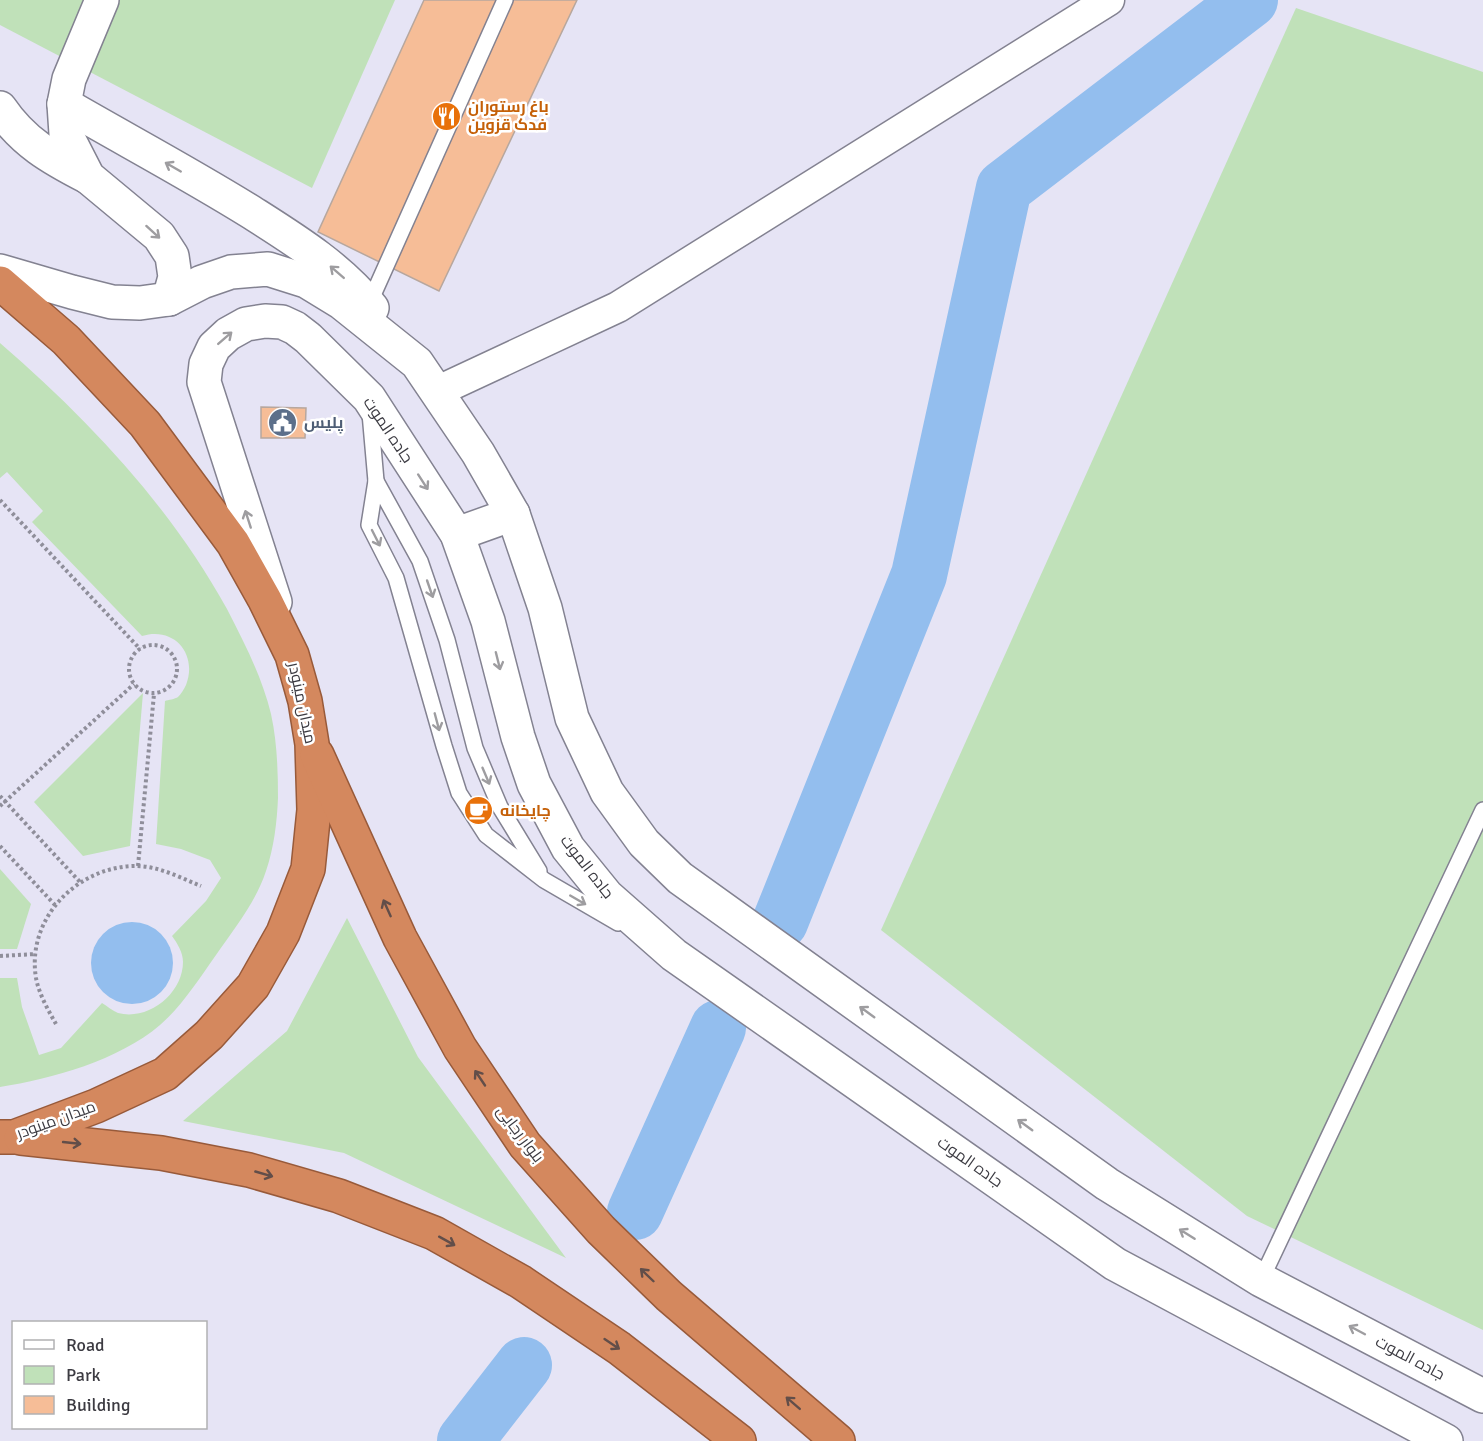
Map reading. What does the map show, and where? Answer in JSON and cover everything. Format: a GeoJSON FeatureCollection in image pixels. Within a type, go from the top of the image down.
{"type":"FeatureCollection","features":[{"type":"Feature","properties":{"kind":"highway","name":"میدان مینودر"},"geometry":{"type":"LineString","coordinates":[[0,283],[66,340],[146,424],[233,543],[292,655],[305,701],[312,744],[314,810],[308,869],[283,933],[253,986],[209,1035],[165,1074],[96,1106],[7,1137]]}},
{"type":"Feature","properties":{"kind":"highway","name":"بلوار رجایی"},"geometry":{"type":"LineString","coordinates":[[312,744],[400,938],[460,1048],[525,1145],[601,1230],[669,1296],[838,1441]]}},
{"type":"Feature","properties":{"kind":"highway"},"geometry":{"type":"LineString","coordinates":[[7,1137],[162,1153],[249,1170],[339,1196],[434,1233],[521,1282],[610,1342],[739,1441]]}},
{"type":"Feature","properties":{"kind":"main road"},"geometry":{"type":"LineString","coordinates":[[88,177],[66,134],[64,104],[69,78],[102,0]]}},
{"type":"Feature","properties":{"kind":"main road"},"geometry":{"type":"LineString","coordinates":[[64,104],[306,246],[341,274],[369,304],[417,363]]}},
{"type":"Feature","properties":{"kind":"main road"},"geometry":{"type":"LineString","coordinates":[[0,108],[12,125],[48,157],[88,177],[159,236],[172,256],[175,278],[169,299]]}},
{"type":"Feature","properties":{"kind":"main road","name":"جاده الموت"},"geometry":{"type":"LineString","coordinates":[[0,271],[112,302],[140,303],[169,299],[202,282],[231,272],[268,269],[306,281],[342,303],[417,363],[478,453],[513,514],[545,608],[572,718],[607,792],[644,843],[680,878],[1097,1177],[1261,1280],[1483,1396]]}},
{"type":"Feature","properties":{"kind":"main road","name":"جاده الموت"},"geometry":{"type":"LineString","coordinates":[[292,655],[204,382],[206,364],[214,347],[228,333],[246,324],[265,321],[282,322],[295,328],[369,398],[457,534],[488,621],[518,738],[534,784],[568,848],[607,896],[674,955],[1115,1264],[1446,1441]]}},
{"type":"Feature","properties":{"kind":"main road"},"geometry":{"type":"LineString","coordinates":[[457,534],[513,514]]}},
{"type":"Feature","properties":{"kind":"street"},"geometry":{"type":"LineString","coordinates":[[436,392],[618,307],[1108,0]]}},
{"type":"Feature","properties":{"kind":"lane"},"geometry":{"type":"LineString","coordinates":[[369,304],[505,0]]}},
{"type":"Feature","properties":{"kind":"lane"},"geometry":{"type":"LineString","coordinates":[[369,398],[376,481],[369,525],[396,578],[459,793],[486,835],[544,880],[674,955]]}},
{"type":"Feature","properties":{"kind":"lane"},"geometry":{"type":"LineString","coordinates":[[376,481],[420,561],[447,640],[475,748],[500,807],[544,880]]}},
{"type":"Feature","properties":{"kind":"lane"},"geometry":{"type":"LineString","coordinates":[[1261,1280],[1483,810]]}},
{"type":"Feature","properties":{"kind":"path"},"geometry":{"type":"LineString","coordinates":[[0,500],[140,649]]}},
{"type":"Feature","properties":{"kind":"path"},"geometry":{"type":"LineString","coordinates":[[151,645],[159,646],[167,649],[177,662],[176,678],[166,690],[154,693],[143,692],[134,684],[129,674],[129,666],[131,658],[140,649],[151,645]]}},
{"type":"Feature","properties":{"kind":"path"},"geometry":{"type":"LineString","coordinates":[[0,806],[134,684]]}},
{"type":"Feature","properties":{"kind":"path"},"geometry":{"type":"LineString","coordinates":[[138,866],[154,693]]}},
{"type":"Feature","properties":{"kind":"path"},"geometry":{"type":"LineString","coordinates":[[0,796],[80,882]]}},
{"type":"Feature","properties":{"kind":"path"},"geometry":{"type":"LineString","coordinates":[[0,846],[55,906]]}},
{"type":"Feature","properties":{"kind":"path"},"geometry":{"type":"LineString","coordinates":[[56,1024],[46,1008],[36,978],[36,954],[41,929],[69,889],[90,876],[113,868],[138,866],[162,870],[201,886]]}},
{"type":"Feature","properties":{"kind":"path"},"geometry":{"type":"LineString","coordinates":[[0,956],[36,954]]}},
{"type":"Feature","properties":{"kind":"green space"},"geometry":{"type":"Polygon","coordinates":[[[0,0],[395,0],[312,188],[0,25],[0,0]]]}},
{"type":"Feature","properties":{"kind":"green space"},"geometry":{"type":"Polygon","coordinates":[[[1296,8],[1483,72],[1483,1330],[1247,1216],[881,930],[1296,8]]]}},
{"type":"Feature","properties":{"kind":"green space"},"geometry":{"type":"Polygon","coordinates":[[[0,343],[65,403],[126,466],[154,500],[205,571],[240,634],[258,673],[267,700],[276,745],[278,798],[271,853],[262,882],[251,904],[197,983],[168,1018],[143,1037],[105,1058],[63,1073],[0,1087],[0,978],[17,978],[22,1007],[39,1055],[61,1048],[102,1003],[118,1013],[141,1013],[152,1009],[171,994],[181,973],[182,955],[172,936],[206,901],[221,878],[210,860],[181,849],[156,844],[165,701],[178,697],[186,685],[189,663],[186,653],[173,639],[164,635],[142,636],[32,522],[43,511],[7,472],[0,478],[0,343]]]}},
{"type":"Feature","properties":{"kind":"green space"},"geometry":{"type":"Polygon","coordinates":[[[143,693],[130,846],[83,856],[34,802],[143,693]]]}},
{"type":"Feature","properties":{"kind":"green space"},"geometry":{"type":"Polygon","coordinates":[[[0,869],[31,904],[17,949],[0,949],[0,869]]]}},
{"type":"Feature","properties":{"kind":"green space"},"geometry":{"type":"Polygon","coordinates":[[[347,918],[418,1057],[566,1258],[344,1153],[183,1121],[287,1031],[347,918]]]}},
{"type":"Feature","properties":{"kind":"water"},"geometry":{"type":"Polygon","coordinates":[[[124,922],[140,922],[155,929],[166,940],[173,955],[170,979],[161,992],[140,1004],[124,1004],[109,997],[98,986],[91,971],[91,955],[98,940],[109,929],[124,922]]]}},
{"type":"Feature","properties":{"kind":"building","name":"باغ رستوران فدک قزوین"},"geometry":{"type":"Polygon","coordinates":[[[424,0],[577,0],[439,291],[318,232],[424,0]]]}},
{"type":"Feature","properties":{"kind":"building","name":"پلیس"},"geometry":{"type":"Polygon","coordinates":[[[261,407],[306,408],[305,438],[261,438],[261,407]]]}},
{"type":"Feature","properties":{"kind":"waterway"},"geometry":{"type":"LineString","coordinates":[[780,922],[919,575],[1004,188],[1250,0]]}},
{"type":"Feature","properties":{"kind":"waterway"},"geometry":{"type":"LineString","coordinates":[[635,1212],[718,1028]]}},
{"type":"Feature","properties":{"kind":"waterway"},"geometry":{"type":"LineString","coordinates":[[465,1441],[524,1365]]}},
{"type":"Feature","properties":{"kind":"place","name":"باغ رستوران فدک قزوین"},"geometry":{"type":"Point","coordinates":[447,116]}},
{"type":"Feature","properties":{"kind":"place","name":"پلیس"},"geometry":{"type":"Point","coordinates":[283,423]}},
{"type":"Feature","properties":{"kind":"place","name":"چایخانه"},"geometry":{"type":"Point","coordinates":[479,811]}}]}
